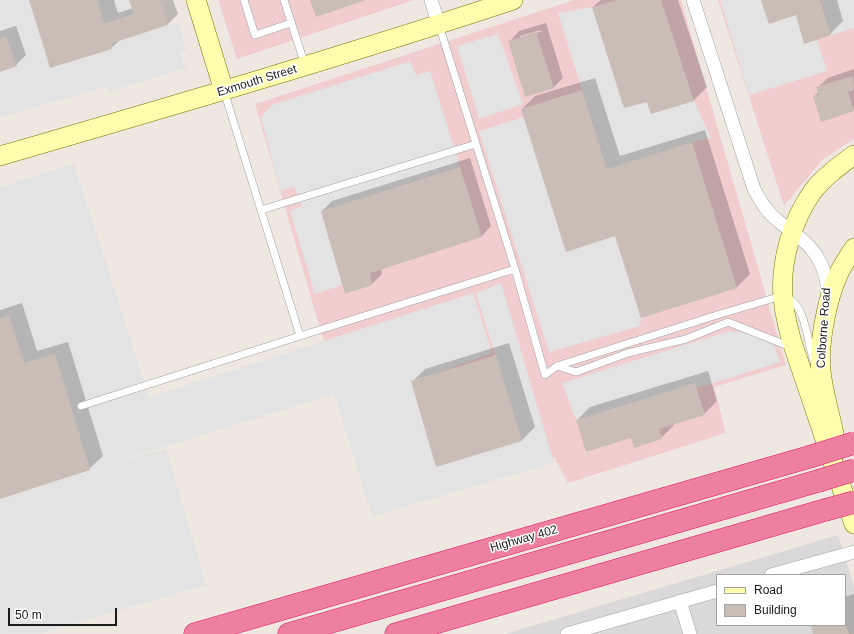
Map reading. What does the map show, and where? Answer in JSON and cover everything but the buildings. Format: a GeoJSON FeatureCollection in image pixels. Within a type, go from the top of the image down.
{"type":"FeatureCollection","features":[{"type":"Feature","properties":{"kind":"highway","name":"Highway 402"},"geometry":{"type":"LineString","coordinates":[[195,634],[854,443]]}},
{"type":"Feature","properties":{"kind":"highway"},"geometry":{"type":"LineString","coordinates":[[396,634],[821,496],[854,470]]}},
{"type":"Feature","properties":{"kind":"highway"},"geometry":{"type":"LineString","coordinates":[[344,634],[821,496]]}},
{"type":"Feature","properties":{"kind":"highway"},"geometry":{"type":"LineString","coordinates":[[289,634],[821,496],[853,505]]}},
{"type":"Feature","properties":{"kind":"street"},"geometry":{"type":"LineString","coordinates":[[196,0],[224,91]]}},
{"type":"Feature","properties":{"kind":"street"},"geometry":{"type":"LineString","coordinates":[[431,0],[439,25]]}},
{"type":"Feature","properties":{"kind":"street","name":"Exmouth Street"},"geometry":{"type":"LineString","coordinates":[[0,156],[224,91],[439,25],[513,0]]}},
{"type":"Feature","properties":{"kind":"street","name":"Colborne Road"},"geometry":{"type":"LineString","coordinates":[[693,0],[754,190],[771,215],[807,244],[818,258],[828,285],[828,310],[820,352],[820,370],[853,505]]}},
{"type":"Feature","properties":{"kind":"street"},"geometry":{"type":"LineString","coordinates":[[792,232],[804,205],[813,191],[835,169],[854,155]]}},
{"type":"Feature","properties":{"kind":"street"},"geometry":{"type":"LineString","coordinates":[[754,190],[765,212],[781,235],[784,249],[784,272]]}},
{"type":"Feature","properties":{"kind":"street","name":"Colborne Road"},"geometry":{"type":"LineString","coordinates":[[792,232],[784,272],[783,297],[787,326],[853,505]]}},
{"type":"Feature","properties":{"kind":"street"},"geometry":{"type":"LineString","coordinates":[[828,310],[838,274],[854,248]]}},
{"type":"Feature","properties":{"kind":"street"},"geometry":{"type":"LineString","coordinates":[[775,574],[854,552]]}},
{"type":"Feature","properties":{"kind":"street"},"geometry":{"type":"LineString","coordinates":[[567,634],[716,591]]}},
{"type":"Feature","properties":{"kind":"street"},"geometry":{"type":"LineString","coordinates":[[680,601],[690,634]]}},
{"type":"Feature","properties":{"kind":"lane"},"geometry":{"type":"LineString","coordinates":[[244,0],[255,35],[291,23]]}},
{"type":"Feature","properties":{"kind":"lane"},"geometry":{"type":"LineString","coordinates":[[284,0],[305,66]]}},
{"type":"Feature","properties":{"kind":"lane"},"geometry":{"type":"LineString","coordinates":[[439,25],[515,269],[545,375],[557,366],[717,315],[783,297],[795,303],[800,312],[813,359],[823,384]]}},
{"type":"Feature","properties":{"kind":"lane"},"geometry":{"type":"LineString","coordinates":[[224,91],[300,336]]}},
{"type":"Feature","properties":{"kind":"lane"},"geometry":{"type":"LineString","coordinates":[[261,210],[476,144]]}},
{"type":"Feature","properties":{"kind":"lane"},"geometry":{"type":"LineString","coordinates":[[81,406],[515,269]]}},
{"type":"Feature","properties":{"kind":"lane"},"geometry":{"type":"LineString","coordinates":[[557,366],[576,372],[628,354],[686,339],[728,322],[794,348]]}},
{"type":"Feature","properties":{"kind":"shaded area"},"geometry":{"type":"Polygon","coordinates":[[[0,0],[29,0],[50,68],[112,49],[111,44],[178,22],[186,51],[181,54],[186,68],[108,92],[105,87],[0,117],[0,0]]]}},
{"type":"Feature","properties":{"kind":"shaded area"},"geometry":{"type":"Polygon","coordinates":[[[97,0],[129,0],[134,14],[104,24],[97,0]]]}},
{"type":"Feature","properties":{"kind":"shaded area"},"geometry":{"type":"Polygon","coordinates":[[[218,0],[414,0],[237,59],[218,0]]]}},
{"type":"Feature","properties":{"kind":"shaded area"},"geometry":{"type":"Polygon","coordinates":[[[574,0],[681,0],[786,365],[714,387],[726,433],[568,483],[554,457],[376,511],[314,308],[255,104],[574,0]]]}},
{"type":"Feature","properties":{"kind":"shaded area"},"geometry":{"type":"Polygon","coordinates":[[[718,0],[854,0],[854,139],[823,159],[784,206],[718,0]]]}},
{"type":"Feature","properties":{"kind":"shaded area"},"geometry":{"type":"Polygon","coordinates":[[[720,0],[761,0],[769,24],[796,15],[804,43],[817,40],[827,71],[749,95],[720,0]]]}},
{"type":"Feature","properties":{"kind":"shaded area"},"geometry":{"type":"Polygon","coordinates":[[[821,0],[854,0],[854,28],[831,35],[821,0]]]}},
{"type":"Feature","properties":{"kind":"shaded area"},"geometry":{"type":"Polygon","coordinates":[[[592,7],[624,108],[647,102],[651,114],[694,101],[711,138],[692,142],[607,169],[558,13],[592,7]]]}},
{"type":"Feature","properties":{"kind":"shaded area"},"geometry":{"type":"Polygon","coordinates":[[[498,34],[523,104],[479,119],[457,46],[498,34]]]}},
{"type":"Feature","properties":{"kind":"shaded area"},"geometry":{"type":"Polygon","coordinates":[[[410,61],[416,75],[430,71],[460,167],[321,211],[342,285],[315,294],[290,211],[302,206],[294,187],[280,191],[261,117],[272,105],[410,61]]]}},
{"type":"Feature","properties":{"kind":"shaded area"},"geometry":{"type":"Polygon","coordinates":[[[524,117],[566,252],[615,236],[641,318],[640,326],[549,352],[479,131],[524,117]]]}},
{"type":"Feature","properties":{"kind":"shaded area"},"geometry":{"type":"Polygon","coordinates":[[[74,164],[157,422],[150,397],[473,293],[492,353],[411,382],[436,466],[522,441],[476,293],[501,283],[554,463],[372,516],[334,394],[109,464],[166,449],[206,585],[39,634],[0,634],[0,499],[90,470],[55,355],[24,363],[0,318],[0,187],[74,164]]]}},
{"type":"Feature","properties":{"kind":"shaded area"},"geometry":{"type":"Polygon","coordinates":[[[730,331],[769,333],[780,362],[697,388],[695,384],[576,420],[562,383],[730,331]]]}},
{"type":"Feature","properties":{"kind":"shaded area"},"geometry":{"type":"Polygon","coordinates":[[[838,535],[854,587],[854,634],[505,634],[838,535]]]}}]}
